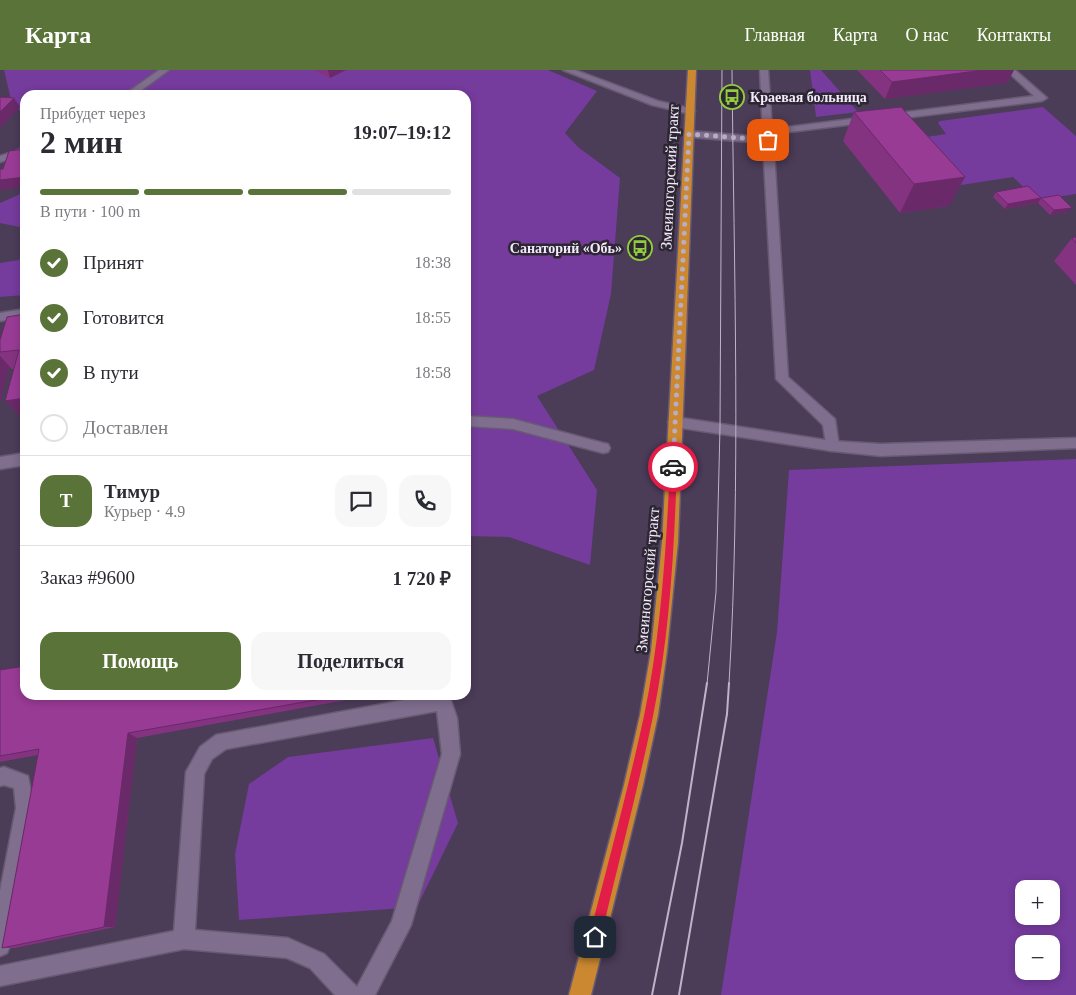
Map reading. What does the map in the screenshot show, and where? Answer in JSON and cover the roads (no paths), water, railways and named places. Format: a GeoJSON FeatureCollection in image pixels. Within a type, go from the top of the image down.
{"type":"FeatureCollection","features":[{"type":"Feature","properties":{"kind":"highway","name":"Змеиногорский тракт"},"geometry":{"type":"LineString","coordinates":[[580,995],[615,860],[649,715],[663,618],[670,542],[692,70]]}},
{"type":"Feature","properties":{"kind":"street"},"geometry":{"type":"LineString","coordinates":[[136,90],[165,70]]}},
{"type":"Feature","properties":{"kind":"street"},"geometry":{"type":"LineString","coordinates":[[567,70],[655,103],[690,111]]}},
{"type":"Feature","properties":{"kind":"street"},"geometry":{"type":"LineString","coordinates":[[764,70],[782,379],[830,423],[832,446]]}},
{"type":"Feature","properties":{"kind":"street"},"geometry":{"type":"LineString","coordinates":[[689,134],[768,136],[1042,98],[1010,70]]}},
{"type":"Feature","properties":{"kind":"street"},"geometry":{"type":"LineString","coordinates":[[0,159],[20,153]]}},
{"type":"Feature","properties":{"kind":"street"},"geometry":{"type":"LineString","coordinates":[[0,317],[20,315]]}},
{"type":"Feature","properties":{"kind":"street"},"geometry":{"type":"LineString","coordinates":[[471,421],[513,424],[603,448]]}},
{"type":"Feature","properties":{"kind":"street"},"geometry":{"type":"LineString","coordinates":[[675,422],[832,446],[882,450],[1076,443]]}},
{"type":"Feature","properties":{"kind":"street"},"geometry":{"type":"LineString","coordinates":[[0,463],[20,460]]}},
{"type":"Feature","properties":{"kind":"street"},"geometry":{"type":"LineString","coordinates":[[184,939],[195,772],[206,753],[222,741],[431,700]]}},
{"type":"Feature","properties":{"kind":"street"},"geometry":{"type":"LineString","coordinates":[[364,995],[401,925],[451,754],[448,718],[442,700]]}},
{"type":"Feature","properties":{"kind":"street"},"geometry":{"type":"LineString","coordinates":[[0,777],[4,776],[22,782],[25,808],[0,946]]}},
{"type":"Feature","properties":{"kind":"street"},"geometry":{"type":"LineString","coordinates":[[0,976],[184,939],[288,948],[317,961],[350,995]]}},
{"type":"Feature","properties":{"kind":"tram line"},"geometry":{"type":"LineString","coordinates":[[707,684],[716,592],[720,427],[722,70]]}},
{"type":"Feature","properties":{"kind":"tram line"},"geometry":{"type":"LineString","coordinates":[[729,684],[733,607],[736,454],[732,70]]}},
{"type":"Feature","properties":{"kind":"tram line"},"geometry":{"type":"LineString","coordinates":[[652,995],[682,843],[707,683]]}},
{"type":"Feature","properties":{"kind":"tram line"},"geometry":{"type":"LineString","coordinates":[[679,995],[727,714],[729,683]]}},
{"type":"Feature","properties":{"kind":"place","name":"Краевая больница"},"geometry":{"type":"Point","coordinates":[732,97]}},
{"type":"Feature","properties":{"kind":"place","name":"Санаторий «Обь»"},"geometry":{"type":"Point","coordinates":[640,248]}}]}
